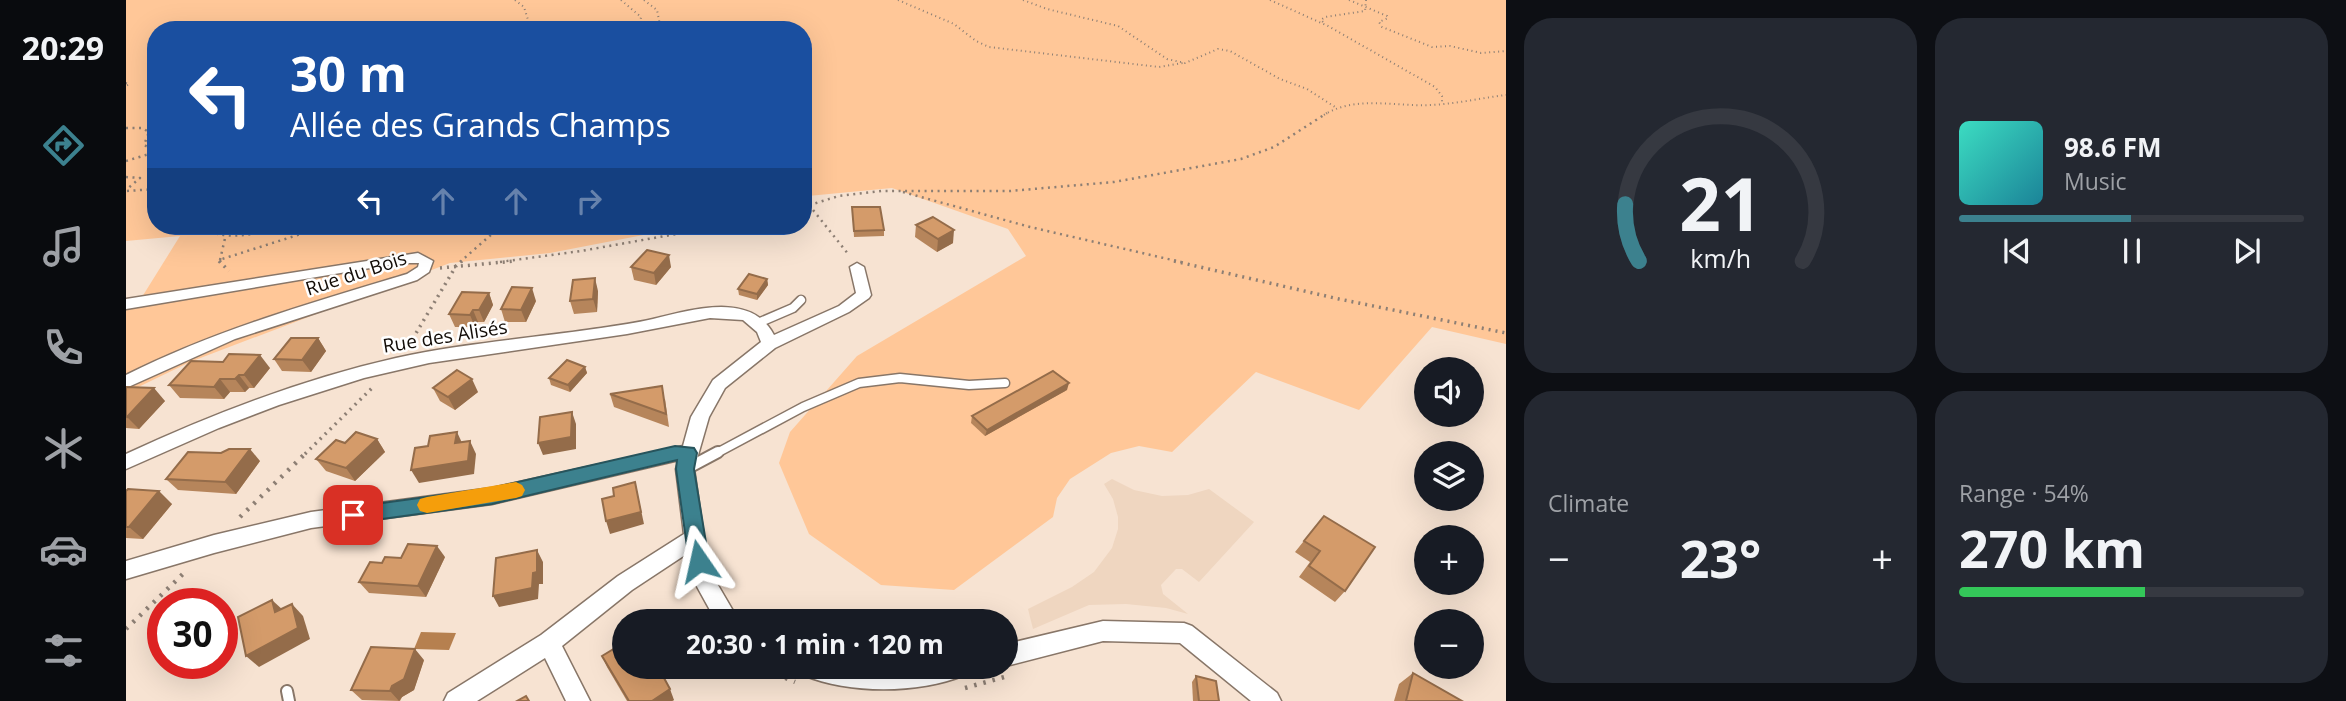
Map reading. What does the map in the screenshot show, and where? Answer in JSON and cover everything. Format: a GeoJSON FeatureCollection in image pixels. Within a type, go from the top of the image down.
{"type":"FeatureCollection","features":[{"type":"Feature","properties":{"kind":"street","name":"Rue du Bois"},"geometry":{"type":"LineString","coordinates":[[126,304],[400,259],[418,257],[426,261],[424,269],[412,277],[213,342],[152,367],[126,382]]}},
{"type":"Feature","properties":{"kind":"street"},"geometry":{"type":"LineString","coordinates":[[721,609],[705,583],[694,538],[686,461],[700,416],[719,384],[769,344],[844,309],[864,295],[857,267]]}},
{"type":"Feature","properties":{"kind":"street","name":"Rue des Alisés"},"geometry":{"type":"LineString","coordinates":[[126,461],[269,402],[394,364],[717,313],[738,313],[758,323]]}},
{"type":"Feature","properties":{"kind":"street"},"geometry":{"type":"LineString","coordinates":[[758,323],[769,344]]}},
{"type":"Feature","properties":{"kind":"street"},"geometry":{"type":"LineString","coordinates":[[126,569],[311,520],[492,496],[675,453],[686,461]]}},
{"type":"Feature","properties":{"kind":"street"},"geometry":{"type":"LineString","coordinates":[[456,701],[549,643],[625,583],[694,538]]}},
{"type":"Feature","properties":{"kind":"street"},"geometry":{"type":"LineString","coordinates":[[1018,652],[1103,631],[1184,633],[1269,701]]}},
{"type":"Feature","properties":{"kind":"street"},"geometry":{"type":"LineString","coordinates":[[549,643],[578,701]]}},
{"type":"Feature","properties":{"kind":"lane"},"geometry":{"type":"LineString","coordinates":[[758,323],[793,309],[801,300]]}},
{"type":"Feature","properties":{"kind":"lane"},"geometry":{"type":"LineString","coordinates":[[686,461],[859,383],[900,378],[969,385],[1004,383]]}},
{"type":"Feature","properties":{"kind":"path"},"geometry":{"type":"LineString","coordinates":[[514,0],[525,10],[528,20]]}},
{"type":"Feature","properties":{"kind":"path"},"geometry":{"type":"LineString","coordinates":[[621,0],[641,18],[640,21]]}},
{"type":"Feature","properties":{"kind":"path"},"geometry":{"type":"LineString","coordinates":[[644,0],[657,10],[659,21]]}},
{"type":"Feature","properties":{"kind":"path"},"geometry":{"type":"LineString","coordinates":[[898,0],[954,24],[976,41],[989,47],[1159,67],[1185,63],[1218,49],[1230,51],[1280,79],[1307,89],[1336,107]]}},
{"type":"Feature","properties":{"kind":"path"},"geometry":{"type":"LineString","coordinates":[[1023,0],[1047,9],[1118,26],[1167,59],[1185,63]]}},
{"type":"Feature","properties":{"kind":"path"},"geometry":{"type":"LineString","coordinates":[[1270,0],[1328,26],[1435,87],[1442,96],[1442,102]]}},
{"type":"Feature","properties":{"kind":"path"},"geometry":{"type":"LineString","coordinates":[[1349,0],[1387,16],[1388,18],[1378,25],[1426,45],[1450,46],[1481,53],[1506,51]]}},
{"type":"Feature","properties":{"kind":"path"},"geometry":{"type":"LineString","coordinates":[[1328,26],[1322,18],[1365,11],[1366,0]]}},
{"type":"Feature","properties":{"kind":"path"},"geometry":{"type":"LineString","coordinates":[[812,204],[839,195],[894,190],[1010,191],[1071,187],[1241,159],[1274,146],[1336,107],[1371,103],[1430,106],[1506,94]]}},
{"type":"Feature","properties":{"kind":"path"},"geometry":{"type":"LineString","coordinates":[[126,128],[142,128],[147,131]]}},
{"type":"Feature","properties":{"kind":"path"},"geometry":{"type":"LineString","coordinates":[[126,161],[147,155]]}},
{"type":"Feature","properties":{"kind":"path"},"geometry":{"type":"LineString","coordinates":[[126,177],[140,178],[126,190]]}},
{"type":"Feature","properties":{"kind":"path"},"geometry":{"type":"LineString","coordinates":[[126,190],[147,190]]}},
{"type":"Feature","properties":{"kind":"path"},"geometry":{"type":"LineString","coordinates":[[894,190],[1030,227],[1339,299],[1504,332]]}},
{"type":"Feature","properties":{"kind":"path"},"geometry":{"type":"LineString","coordinates":[[812,209],[857,267]]}},
{"type":"Feature","properties":{"kind":"path"},"geometry":{"type":"LineString","coordinates":[[219,260],[226,235]]}},
{"type":"Feature","properties":{"kind":"path"},"geometry":{"type":"LineString","coordinates":[[219,260],[298,235]]}},
{"type":"Feature","properties":{"kind":"path"},"geometry":{"type":"LineString","coordinates":[[214,544],[404,353],[456,266],[491,235]]}},
{"type":"Feature","properties":{"kind":"path"},"geometry":{"type":"LineString","coordinates":[[456,266],[563,255],[673,235]]}},
{"type":"Feature","properties":{"kind":"path"},"geometry":{"type":"LineString","coordinates":[[219,260],[230,272],[245,273],[245,284]]}},
{"type":"Feature","properties":{"kind":"path"},"geometry":{"type":"LineString","coordinates":[[126,629],[185,572]]}},
{"type":"Feature","properties":{"kind":"shaded area"},"geometry":{"type":"Polygon","coordinates":[[[126,0],[1506,0],[1506,344],[1432,327],[1359,410],[1256,372],[1172,452],[1139,446],[1111,453],[1070,479],[1057,498],[1053,517],[954,590],[881,585],[809,534],[779,463],[790,432],[857,356],[1026,256],[1008,229],[892,188],[812,196],[812,21],[147,21],[147,235],[643,235],[550,253],[450,263],[190,362],[126,393],[126,302],[142,297],[180,236],[126,241],[126,0]]]}},
{"type":"Feature","properties":{"kind":"shaded area"},"geometry":{"type":"Polygon","coordinates":[[[1112,479],[1134,490],[1162,496],[1188,495],[1209,489],[1254,522],[1199,582],[1182,569],[1176,569],[1161,585],[1163,594],[1188,614],[1166,608],[1126,604],[1089,605],[1033,629],[1028,609],[1072,587],[1094,572],[1112,548],[1118,529],[1118,517],[1113,499],[1104,484],[1112,479]]]}},
{"type":"Feature","properties":{"kind":"shaded area"},"geometry":{"type":"Polygon","coordinates":[[[421,632],[456,633],[449,650],[414,649],[421,632]]]}},
{"type":"Feature","properties":{"kind":"building"},"geometry":{"type":"Polygon","coordinates":[[[852,207],[880,207],[884,230],[854,231],[852,207]]]}},
{"type":"Feature","properties":{"kind":"building"},"geometry":{"type":"Polygon","coordinates":[[[933,217],[954,230],[938,239],[916,225],[933,217]]]}},
{"type":"Feature","properties":{"kind":"building"},"geometry":{"type":"Polygon","coordinates":[[[647,250],[669,255],[654,273],[631,267],[647,250]]]}},
{"type":"Feature","properties":{"kind":"building"},"geometry":{"type":"Polygon","coordinates":[[[749,274],[767,279],[757,294],[738,289],[749,274]]]}},
{"type":"Feature","properties":{"kind":"building"},"geometry":{"type":"Polygon","coordinates":[[[595,278],[593,299],[570,301],[573,280],[595,278]]]}},
{"type":"Feature","properties":{"kind":"building"},"geometry":{"type":"Polygon","coordinates":[[[512,287],[532,288],[521,310],[501,309],[512,287]]]}},
{"type":"Feature","properties":{"kind":"building"},"geometry":{"type":"Polygon","coordinates":[[[462,292],[489,293],[479,310],[473,310],[470,315],[449,314],[462,292]]]}},
{"type":"Feature","properties":{"kind":"building"},"geometry":{"type":"Polygon","coordinates":[[[291,338],[318,338],[302,360],[274,359],[291,338]]]}},
{"type":"Feature","properties":{"kind":"building"},"geometry":{"type":"Polygon","coordinates":[[[229,354],[260,355],[244,375],[235,379],[220,379],[214,387],[169,385],[191,361],[223,362],[229,354]]]}},
{"type":"Feature","properties":{"kind":"building"},"geometry":{"type":"Polygon","coordinates":[[[567,360],[585,367],[568,385],[549,378],[567,360]]]}},
{"type":"Feature","properties":{"kind":"building"},"geometry":{"type":"Polygon","coordinates":[[[457,370],[472,379],[448,397],[433,388],[457,370]]]}},
{"type":"Feature","properties":{"kind":"building"},"geometry":{"type":"Polygon","coordinates":[[[1053,371],[1069,383],[987,430],[972,416],[1053,371]]]}},
{"type":"Feature","properties":{"kind":"building"},"geometry":{"type":"Polygon","coordinates":[[[662,386],[666,414],[610,394],[662,386]]]}},
{"type":"Feature","properties":{"kind":"building"},"geometry":{"type":"Polygon","coordinates":[[[126,387],[154,388],[127,417],[126,416],[126,387]]]}},
{"type":"Feature","properties":{"kind":"building"},"geometry":{"type":"Polygon","coordinates":[[[572,412],[571,437],[538,443],[540,417],[572,412]]]}},
{"type":"Feature","properties":{"kind":"building"},"geometry":{"type":"Polygon","coordinates":[[[356,432],[377,439],[346,468],[316,459],[336,440],[345,443],[356,432]]]}},
{"type":"Feature","properties":{"kind":"building"},"geometry":{"type":"Polygon","coordinates":[[[457,432],[455,443],[470,441],[468,461],[411,470],[415,448],[428,446],[430,436],[457,432]]]}},
{"type":"Feature","properties":{"kind":"building"},"geometry":{"type":"Polygon","coordinates":[[[229,449],[250,449],[225,482],[166,479],[188,452],[221,453],[229,449]]]}},
{"type":"Feature","properties":{"kind":"building"},"geometry":{"type":"Polygon","coordinates":[[[635,482],[641,512],[606,521],[602,499],[614,496],[613,488],[635,482]]]}},
{"type":"Feature","properties":{"kind":"building"},"geometry":{"type":"Polygon","coordinates":[[[126,491],[159,491],[129,527],[126,527],[126,491]]]}},
{"type":"Feature","properties":{"kind":"building"},"geometry":{"type":"Polygon","coordinates":[[[1324,516],[1375,547],[1345,591],[1309,566],[1320,551],[1304,541],[1324,516]]]}},
{"type":"Feature","properties":{"kind":"building"},"geometry":{"type":"Polygon","coordinates":[[[408,544],[437,546],[418,586],[359,582],[370,562],[382,563],[385,557],[401,558],[408,544]]]}},
{"type":"Feature","properties":{"kind":"building"},"geometry":{"type":"Polygon","coordinates":[[[537,550],[537,572],[533,573],[532,588],[493,596],[496,558],[537,550]]]}},
{"type":"Feature","properties":{"kind":"building"},"geometry":{"type":"Polygon","coordinates":[[[272,600],[275,612],[292,604],[298,628],[246,656],[238,617],[272,600]]]}},
{"type":"Feature","properties":{"kind":"building"},"geometry":{"type":"Polygon","coordinates":[[[371,647],[415,649],[404,679],[392,686],[390,691],[351,690],[371,647]]]}},
{"type":"Feature","properties":{"kind":"building"},"geometry":{"type":"Polygon","coordinates":[[[612,650],[612,673],[602,656],[612,650]]]}},
{"type":"Feature","properties":{"kind":"building"},"geometry":{"type":"Polygon","coordinates":[[[1413,673],[1414,679],[1424,679],[1462,701],[1406,701],[1413,673]]]}},
{"type":"Feature","properties":{"kind":"building"},"geometry":{"type":"Polygon","coordinates":[[[1196,676],[1216,681],[1219,701],[1199,701],[1196,676]]]}},
{"type":"Feature","properties":{"kind":"building"},"geometry":{"type":"Polygon","coordinates":[[[616,679],[665,679],[670,689],[652,701],[629,701],[616,679]]]}},
{"type":"Feature","properties":{"kind":"slow traffic"},"geometry":{"type":"LineString","coordinates":[[427,505],[516,490]]}},
{"type":"Feature","properties":{"kind":"route"},"geometry":{"type":"LineString","coordinates":[[353,515],[492,496],[675,453],[688,453],[685,469],[699,561]]}}]}
